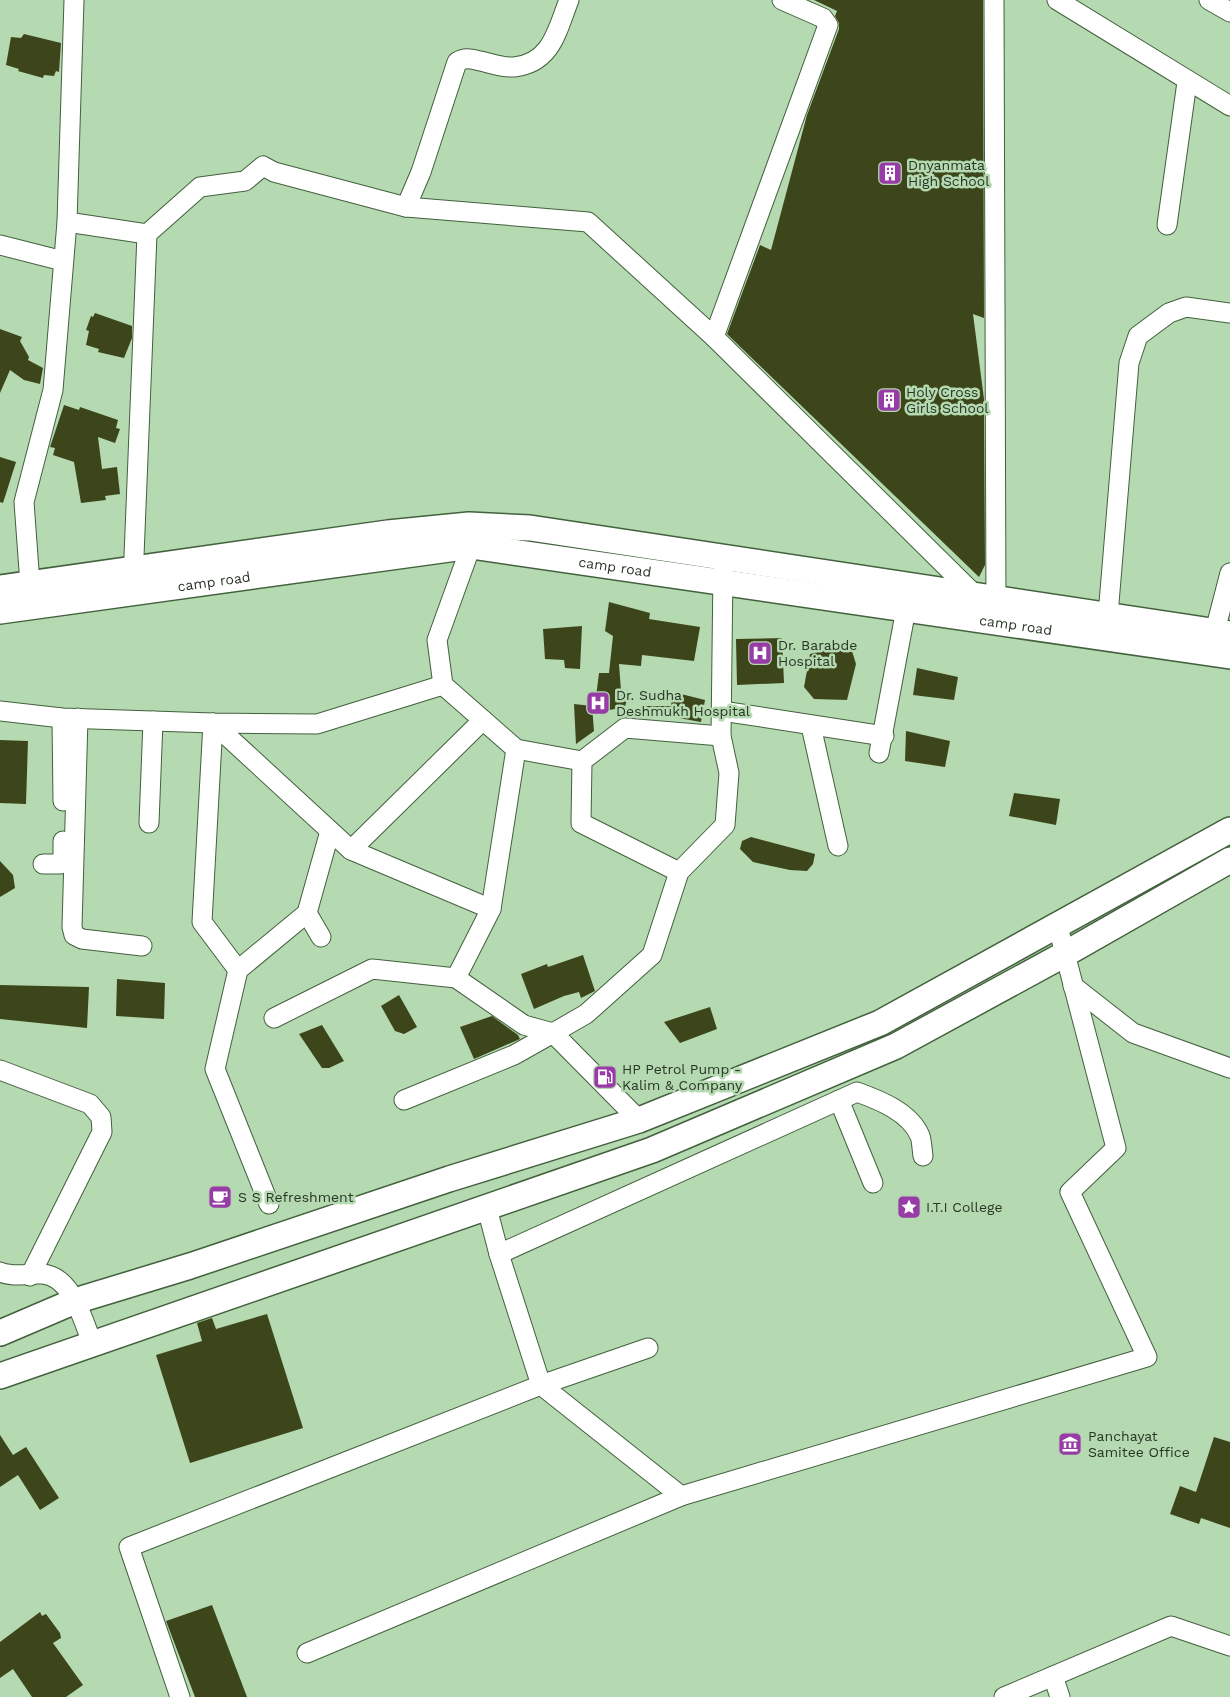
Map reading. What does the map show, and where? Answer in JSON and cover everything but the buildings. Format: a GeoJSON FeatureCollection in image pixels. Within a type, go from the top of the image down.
{"type":"FeatureCollection","features":[{"type":"Feature","properties":{"kind":"main road","name":"camp road"},"geometry":{"type":"LineString","coordinates":[[0,611],[133,581],[388,534],[469,524],[530,528],[725,558],[1230,656]]}},
{"type":"Feature","properties":{"kind":"main road","name":"camp road"},"geometry":{"type":"LineString","coordinates":[[0,588],[30,584],[133,581],[471,546],[906,609],[986,608],[1108,615],[1222,632]]}},
{"type":"Feature","properties":{"kind":"main road"},"geometry":{"type":"LineString","coordinates":[[0,1333],[75,1300],[190,1266],[448,1179],[560,1146],[639,1120],[880,1023],[1058,927],[1230,830]]}},
{"type":"Feature","properties":{"kind":"main road"},"geometry":{"type":"LineString","coordinates":[[0,1376],[652,1150],[896,1046],[1065,954],[1230,860]]}},
{"type":"Feature","properties":{"kind":"main road"},"geometry":{"type":"LineString","coordinates":[[639,1120],[652,1150]]}},
{"type":"Feature","properties":{"kind":"main road"},"geometry":{"type":"LineString","coordinates":[[560,1146],[571,1179]]}},
{"type":"Feature","properties":{"kind":"street"},"geometry":{"type":"LineString","coordinates":[[30,584],[24,502],[53,390],[67,222],[74,0]]}},
{"type":"Feature","properties":{"kind":"street"},"geometry":{"type":"LineString","coordinates":[[406,206],[421,172],[458,62],[466,58],[512,67],[533,62],[545,54],[553,41],[569,0]]}},
{"type":"Feature","properties":{"kind":"street"},"geometry":{"type":"LineString","coordinates":[[714,337],[828,25],[823,18],[782,0]]}},
{"type":"Feature","properties":{"kind":"street"},"geometry":{"type":"LineString","coordinates":[[986,608],[994,0]]}},
{"type":"Feature","properties":{"kind":"street"},"geometry":{"type":"LineString","coordinates":[[1057,0],[1230,106]]}},
{"type":"Feature","properties":{"kind":"street"},"geometry":{"type":"LineString","coordinates":[[1209,0],[1230,12]]}},
{"type":"Feature","properties":{"kind":"street"},"geometry":{"type":"LineString","coordinates":[[1167,226],[1188,82]]}},
{"type":"Feature","properties":{"kind":"street"},"geometry":{"type":"LineString","coordinates":[[133,581],[147,234],[200,186],[245,181],[263,166],[274,172],[406,206],[588,222],[714,337],[986,608]]}},
{"type":"Feature","properties":{"kind":"street"},"geometry":{"type":"LineString","coordinates":[[67,222],[147,234]]}},
{"type":"Feature","properties":{"kind":"street"},"geometry":{"type":"LineString","coordinates":[[0,245],[63,261]]}},
{"type":"Feature","properties":{"kind":"street"},"geometry":{"type":"LineString","coordinates":[[1108,615],[1129,363],[1138,336],[1169,312],[1186,307],[1230,313]]}},
{"type":"Feature","properties":{"kind":"street"},"geometry":{"type":"LineString","coordinates":[[471,546],[437,640],[443,686],[516,749],[582,761],[625,728],[721,736]]}},
{"type":"Feature","properties":{"kind":"street"},"geometry":{"type":"LineString","coordinates":[[404,1100],[514,1055],[586,1014],[652,955],[679,872],[724,825],[729,773],[721,736],[722,582],[725,558]]}},
{"type":"Feature","properties":{"kind":"street"},"geometry":{"type":"LineString","coordinates":[[1222,632],[1230,573]]}},
{"type":"Feature","properties":{"kind":"street"},"geometry":{"type":"LineString","coordinates":[[722,711],[811,726],[882,745],[906,609]]}},
{"type":"Feature","properties":{"kind":"street"},"geometry":{"type":"LineString","coordinates":[[0,711],[70,718],[213,723],[317,724],[443,686]]}},
{"type":"Feature","properties":{"kind":"street"},"geometry":{"type":"LineString","coordinates":[[43,864],[60,864],[63,858],[70,718]]}},
{"type":"Feature","properties":{"kind":"street"},"geometry":{"type":"LineString","coordinates":[[70,718],[72,927],[74,935],[82,939],[142,946]]}},
{"type":"Feature","properties":{"kind":"street"},"geometry":{"type":"LineString","coordinates":[[351,850],[483,720]]}},
{"type":"Feature","properties":{"kind":"street"},"geometry":{"type":"LineString","coordinates":[[149,823],[153,721]]}},
{"type":"Feature","properties":{"kind":"street"},"geometry":{"type":"LineString","coordinates":[[213,723],[351,850],[491,909]]}},
{"type":"Feature","properties":{"kind":"street"},"geometry":{"type":"LineString","coordinates":[[213,723],[202,922],[238,970]]}},
{"type":"Feature","properties":{"kind":"street"},"geometry":{"type":"LineString","coordinates":[[811,726],[838,846]]}},
{"type":"Feature","properties":{"kind":"street"},"geometry":{"type":"LineString","coordinates":[[456,978],[491,909],[516,749]]}},
{"type":"Feature","properties":{"kind":"street"},"geometry":{"type":"LineString","coordinates":[[582,761],[581,823],[679,872]]}},
{"type":"Feature","properties":{"kind":"street"},"geometry":{"type":"LineString","coordinates":[[269,1204],[215,1069],[238,970],[307,913],[330,832]]}},
{"type":"Feature","properties":{"kind":"street"},"geometry":{"type":"LineString","coordinates":[[307,913],[321,937]]}},
{"type":"Feature","properties":{"kind":"street"},"geometry":{"type":"LineString","coordinates":[[306,1653],[680,1496],[1147,1357],[1070,1192],[1116,1148],[1058,927]]}},
{"type":"Feature","properties":{"kind":"street"},"geometry":{"type":"LineString","coordinates":[[274,1018],[372,969],[456,978],[524,1025],[553,1033],[639,1120]]}},
{"type":"Feature","properties":{"kind":"street"},"geometry":{"type":"LineString","coordinates":[[1073,986],[1133,1033],[1230,1068]]}},
{"type":"Feature","properties":{"kind":"street"},"geometry":{"type":"LineString","coordinates":[[0,1070],[90,1104],[101,1117],[102,1132],[30,1276]]}},
{"type":"Feature","properties":{"kind":"street"},"geometry":{"type":"LineString","coordinates":[[499,1254],[857,1092],[885,1102],[906,1119],[920,1136],[923,1156]]}},
{"type":"Feature","properties":{"kind":"street"},"geometry":{"type":"LineString","coordinates":[[839,1100],[873,1183]]}},
{"type":"Feature","properties":{"kind":"street"},"geometry":{"type":"LineString","coordinates":[[487,1208],[499,1254],[541,1385],[680,1496]]}},
{"type":"Feature","properties":{"kind":"street"},"geometry":{"type":"LineString","coordinates":[[0,1272],[10,1276],[42,1274],[58,1278],[75,1300],[92,1343]]}},
{"type":"Feature","properties":{"kind":"street"},"geometry":{"type":"LineString","coordinates":[[180,1697],[129,1547],[541,1385],[648,1348]]}},
{"type":"Feature","properties":{"kind":"street"},"geometry":{"type":"LineString","coordinates":[[1004,1697],[1171,1626],[1230,1646]]}},
{"type":"Feature","properties":{"kind":"street"},"geometry":{"type":"LineString","coordinates":[[1053,1676],[1060,1697]]}},
{"type":"Feature","properties":{"kind":"place","name":"Dnyanmata High School"},"geometry":{"type":"Point","coordinates":[890,173]}},
{"type":"Feature","properties":{"kind":"place","name":"Holy Cross Girls School"},"geometry":{"type":"Point","coordinates":[889,400]}},
{"type":"Feature","properties":{"kind":"place","name":"Dr. Barabde Hospital"},"geometry":{"type":"Point","coordinates":[760,653]}},
{"type":"Feature","properties":{"kind":"place","name":"Dr. Sudha Deshmukh Hospital"},"geometry":{"type":"Point","coordinates":[598,703]}},
{"type":"Feature","properties":{"kind":"place","name":"HP Petrol Pump - Kalim & Company"},"geometry":{"type":"Point","coordinates":[605,1077]}},
{"type":"Feature","properties":{"kind":"place","name":"S S Refreshment"},"geometry":{"type":"Point","coordinates":[220,1197]}},
{"type":"Feature","properties":{"kind":"place","name":"I.T.I College"},"geometry":{"type":"Point","coordinates":[909,1207]}},
{"type":"Feature","properties":{"kind":"place","name":"Panchayat Samitee Office"},"geometry":{"type":"Point","coordinates":[1070,1444]}}]}
